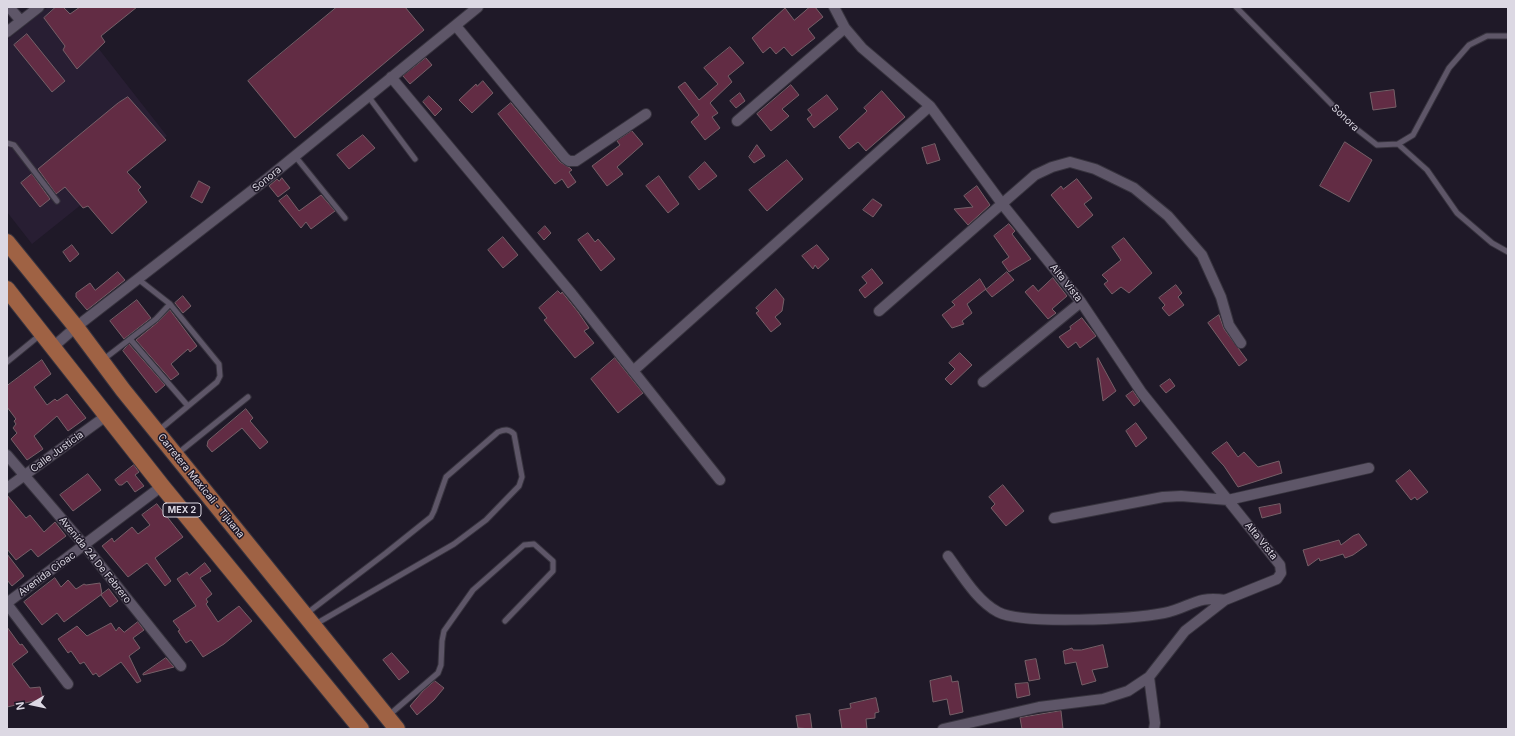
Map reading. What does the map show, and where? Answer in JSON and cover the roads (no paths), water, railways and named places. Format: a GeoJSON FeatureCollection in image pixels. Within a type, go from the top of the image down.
{"type":"FeatureCollection","features":[{"type":"Feature","properties":{"kind":"main road","name":"Carretera Mexicali - Tijuana"},"geometry":{"type":"LineString","coordinates":[[7,242],[76,327],[101,361],[176,455],[397,729]]}},
{"type":"Feature","properties":{"kind":"main road","name":"MEX 2"},"geometry":{"type":"LineString","coordinates":[[7,289],[162,486],[361,729]]}},
{"type":"Feature","properties":{"kind":"street"},"geometry":{"type":"LineString","coordinates":[[9,7],[21,21]]}},
{"type":"Feature","properties":{"kind":"street"},"geometry":{"type":"LineString","coordinates":[[7,32],[39,7]]}},
{"type":"Feature","properties":{"kind":"street","name":"Sonora"},"geometry":{"type":"LineString","coordinates":[[53,347],[76,327],[295,156],[478,7]]}},
{"type":"Feature","properties":{"kind":"street","name":"Alta Vista"},"geometry":{"type":"LineString","coordinates":[[834,7],[845,28],[862,48],[930,106],[1003,205],[1081,302],[1142,393],[1280,565],[1281,573],[1277,579],[1225,600]]}},
{"type":"Feature","properties":{"kind":"street"},"geometry":{"type":"LineString","coordinates":[[456,26],[569,161],[576,161],[646,114]]}},
{"type":"Feature","properties":{"kind":"street"},"geometry":{"type":"LineString","coordinates":[[737,121],[845,28]]}},
{"type":"Feature","properties":{"kind":"street"},"geometry":{"type":"LineString","coordinates":[[391,77],[572,294],[720,480]]}},
{"type":"Feature","properties":{"kind":"street"},"geometry":{"type":"LineString","coordinates":[[634,371],[930,106]]}},
{"type":"Feature","properties":{"kind":"street"},"geometry":{"type":"LineString","coordinates":[[879,311],[1003,205],[1035,175],[1052,167],[1070,162],[1095,169],[1134,188],[1168,216],[1202,255],[1221,297],[1229,325],[1241,343]]}},
{"type":"Feature","properties":{"kind":"street"},"geometry":{"type":"LineString","coordinates":[[983,382],[1081,302]]}},
{"type":"Feature","properties":{"kind":"street","name":"Calle Justicia"},"geometry":{"type":"LineString","coordinates":[[7,488],[106,416]]}},
{"type":"Feature","properties":{"kind":"street","name":"Avenida 24 De Febrero"},"geometry":{"type":"LineString","coordinates":[[7,455],[84,546],[181,666]]}},
{"type":"Feature","properties":{"kind":"street"},"geometry":{"type":"LineString","coordinates":[[1054,518],[1163,497],[1181,496],[1228,500],[1369,468]]}},
{"type":"Feature","properties":{"kind":"street","name":"Avenida Cioac"},"geometry":{"type":"LineString","coordinates":[[7,604],[162,486]]}},
{"type":"Feature","properties":{"kind":"street"},"geometry":{"type":"LineString","coordinates":[[948,556],[988,606],[1000,613],[1019,617],[1073,619],[1134,617],[1166,613],[1200,599],[1213,598],[1225,600]]}},
{"type":"Feature","properties":{"kind":"street"},"geometry":{"type":"LineString","coordinates":[[943,729],[1039,707],[1117,695],[1128,691],[1149,677],[1185,631],[1225,600]]}},
{"type":"Feature","properties":{"kind":"street"},"geometry":{"type":"LineString","coordinates":[[7,604],[68,684]]}},
{"type":"Feature","properties":{"kind":"street"},"geometry":{"type":"LineString","coordinates":[[1149,677],[1155,723],[1154,729]]}},
{"type":"Feature","properties":{"kind":"lane","name":"Sonora"},"geometry":{"type":"LineString","coordinates":[[1236,7],[1354,128],[1377,145],[1398,144]]}},
{"type":"Feature","properties":{"kind":"lane"},"geometry":{"type":"LineString","coordinates":[[1508,36],[1487,36],[1469,45],[1449,68],[1413,134],[1398,144],[1427,170],[1457,213],[1492,243],[1508,252]]}},
{"type":"Feature","properties":{"kind":"lane"},"geometry":{"type":"LineString","coordinates":[[368,96],[415,159]]}},
{"type":"Feature","properties":{"kind":"lane"},"geometry":{"type":"LineString","coordinates":[[7,143],[14,145],[57,202]]}},
{"type":"Feature","properties":{"kind":"lane"},"geometry":{"type":"LineString","coordinates":[[295,156],[345,218]]}},
{"type":"Feature","properties":{"kind":"lane"},"geometry":{"type":"LineString","coordinates":[[138,280],[170,304],[219,364],[220,376],[217,382],[157,431]]}},
{"type":"Feature","properties":{"kind":"lane"},"geometry":{"type":"LineString","coordinates":[[101,361],[156,319],[170,304]]}},
{"type":"Feature","properties":{"kind":"lane"},"geometry":{"type":"LineString","coordinates":[[7,362],[42,333]]}},
{"type":"Feature","properties":{"kind":"lane"},"geometry":{"type":"LineString","coordinates":[[130,338],[188,406]]}},
{"type":"Feature","properties":{"kind":"lane"},"geometry":{"type":"LineString","coordinates":[[176,455],[248,397]]}},
{"type":"Feature","properties":{"kind":"lane"},"geometry":{"type":"LineString","coordinates":[[504,430],[510,431],[514,434],[522,477],[519,486],[486,520],[454,544],[309,620],[431,517],[446,477],[498,432],[504,430]]}},
{"type":"Feature","properties":{"kind":"lane"},"geometry":{"type":"LineString","coordinates":[[387,717],[438,673],[441,665],[444,631],[473,590],[524,545],[534,544],[553,561],[553,571],[505,621]]}}]}
